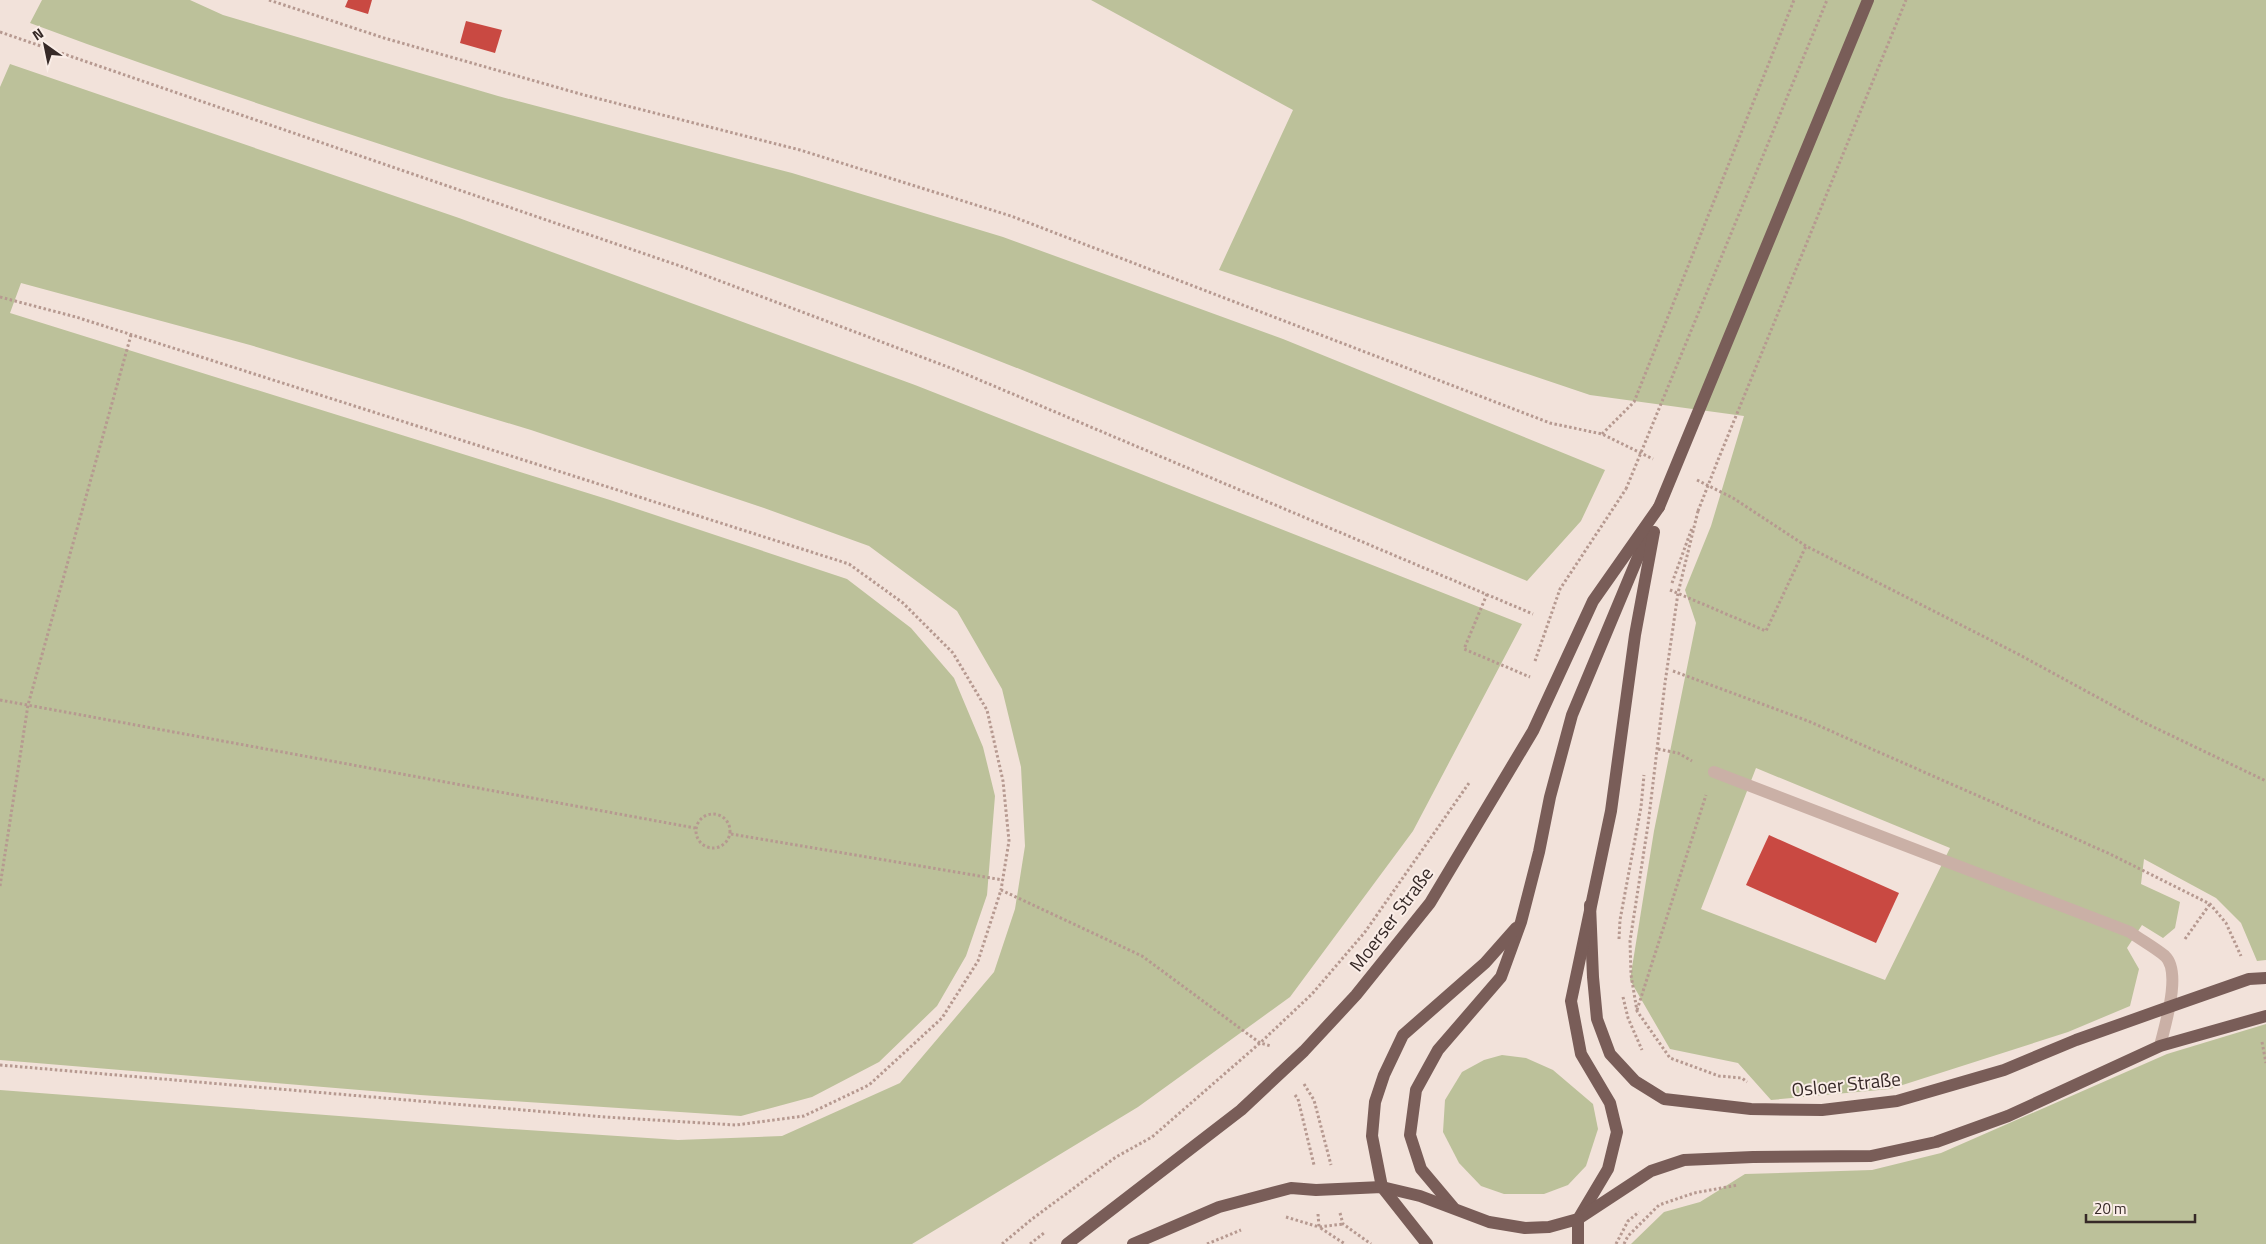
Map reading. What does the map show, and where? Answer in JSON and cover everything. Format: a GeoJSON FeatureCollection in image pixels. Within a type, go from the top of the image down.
{"type":"FeatureCollection","features":[{"type":"Feature","properties":{"kind":"main road"},"geometry":{"type":"LineString","coordinates":[[1454,1207],[1421,1169],[1410,1135],[1416,1090],[1438,1050],[1502,977],[1521,922],[1539,852],[1550,797],[1572,715],[1868,0]]}},
{"type":"Feature","properties":{"kind":"main road"},"geometry":{"type":"LineString","coordinates":[[1578,1244],[1578,1219],[1608,1169],[1617,1132],[1610,1103],[1581,1054],[1571,1001],[1611,811],[1635,635],[1659,508]]}},
{"type":"Feature","properties":{"kind":"main road","name":"Moerser Straße"},"geometry":{"type":"LineString","coordinates":[[1067,1244],[1241,1110],[1290,1064],[1356,995],[1430,903],[1534,732],[1593,601],[1659,508]]}},
{"type":"Feature","properties":{"kind":"main road","name":"Osloer Straße"},"geometry":{"type":"LineString","coordinates":[[1590,905],[1592,976],[1597,1019],[1610,1054],[1635,1081],[1664,1100],[1751,1109],[1813,1110],[1897,1101],[2004,1070],[2076,1040],[2169,1007],[2249,979],[2266,978]]}},
{"type":"Feature","properties":{"kind":"main road"},"geometry":{"type":"LineString","coordinates":[[1427,1244],[1382,1187],[1372,1136],[1375,1102],[1384,1075],[1403,1034],[1484,963],[1521,922]]}},
{"type":"Feature","properties":{"kind":"main road"},"geometry":{"type":"LineString","coordinates":[[1133,1244],[1219,1207],[1292,1188],[1316,1190],[1382,1187],[1454,1207],[1489,1222],[1525,1228],[1549,1227],[1578,1219],[1651,1171],[1684,1160],[1753,1157],[1871,1156],[1936,1142],[2008,1116],[2160,1046],[2261,1017]]}},
{"type":"Feature","properties":{"kind":"lane"},"geometry":{"type":"LineString","coordinates":[[1714,772],[2130,932],[2166,957],[2173,973],[2169,1007],[2160,1046]]}},
{"type":"Feature","properties":{"kind":"path"},"geometry":{"type":"LineString","coordinates":[[268,0],[384,38],[584,95],[800,150],[1011,216],[1550,423],[1602,434],[1657,461]]}},
{"type":"Feature","properties":{"kind":"path"},"geometry":{"type":"LineString","coordinates":[[1602,434],[1634,402],[1794,0]]}},
{"type":"Feature","properties":{"kind":"path"},"geometry":{"type":"LineString","coordinates":[[1626,488],[1827,0]]}},
{"type":"Feature","properties":{"kind":"path"},"geometry":{"type":"LineString","coordinates":[[1667,597],[1698,511],[1906,0]]}},
{"type":"Feature","properties":{"kind":"path"},"geometry":{"type":"LineString","coordinates":[[0,32],[683,268],[956,370],[1533,614]]}},
{"type":"Feature","properties":{"kind":"path"},"geometry":{"type":"LineString","coordinates":[[0,297],[76,317],[849,564],[903,604],[953,653],[987,710],[1003,781],[1009,841],[1001,890],[978,961],[942,1018],[869,1085],[804,1116],[736,1125],[614,1117],[0,1065]]}},
{"type":"Feature","properties":{"kind":"path"},"geometry":{"type":"LineString","coordinates":[[0,886],[28,705],[131,335]]}},
{"type":"Feature","properties":{"kind":"path"},"geometry":{"type":"LineString","coordinates":[[1691,477],[1732,498],[1806,546],[2018,654],[2141,721],[2266,781]]}},
{"type":"Feature","properties":{"kind":"path"},"geometry":{"type":"LineString","coordinates":[[1658,749],[1678,753],[1714,772],[1637,1011],[1631,975],[1630,941],[1658,749],[1678,593],[1698,511]]}},
{"type":"Feature","properties":{"kind":"path"},"geometry":{"type":"LineString","coordinates":[[1670,590],[1766,630],[1806,546]]}},
{"type":"Feature","properties":{"kind":"path"},"geometry":{"type":"LineString","coordinates":[[1487,594],[1464,649],[1530,677]]}},
{"type":"Feature","properties":{"kind":"path"},"geometry":{"type":"LineString","coordinates":[[1673,670],[1808,721],[2108,853],[2210,904],[2226,923],[2249,979]]}},
{"type":"Feature","properties":{"kind":"path"},"geometry":{"type":"LineString","coordinates":[[0,700],[694,828]]}},
{"type":"Feature","properties":{"kind":"path"},"geometry":{"type":"LineString","coordinates":[[1619,946],[1620,920],[1641,807],[1645,768]]}},
{"type":"Feature","properties":{"kind":"path"},"geometry":{"type":"LineString","coordinates":[[1002,1244],[1032,1219],[1116,1157],[1152,1137],[1260,1043],[1312,994],[1365,932],[1473,778]]}},
{"type":"Feature","properties":{"kind":"path"},"geometry":{"type":"LineString","coordinates":[[694,828],[701,818],[710,813],[720,815],[727,823],[731,834]]}},
{"type":"Feature","properties":{"kind":"path"},"geometry":{"type":"LineString","coordinates":[[694,828],[698,839],[707,848],[726,842],[731,834]]}},
{"type":"Feature","properties":{"kind":"path"},"geometry":{"type":"LineString","coordinates":[[731,834],[1003,880]]}},
{"type":"Feature","properties":{"kind":"path"},"geometry":{"type":"LineString","coordinates":[[1001,890],[1142,956],[1260,1043],[1268,1060],[1298,1099],[1314,1160],[1319,1227]]}},
{"type":"Feature","properties":{"kind":"path"},"geometry":{"type":"LineString","coordinates":[[2166,957],[2192,932],[2210,904]]}},
{"type":"Feature","properties":{"kind":"path"},"geometry":{"type":"LineString","coordinates":[[1622,993],[1628,1018],[1642,1050],[1648,1056]]}},
{"type":"Feature","properties":{"kind":"path"},"geometry":{"type":"LineString","coordinates":[[2261,1017],[2266,1063]]}},
{"type":"Feature","properties":{"kind":"path"},"geometry":{"type":"LineString","coordinates":[[1290,1064],[1314,1100],[1330,1157],[1334,1189],[1343,1224],[1371,1244]]}},
{"type":"Feature","properties":{"kind":"path"},"geometry":{"type":"LineString","coordinates":[[1616,1244],[1628,1221],[1640,1211]]}},
{"type":"Feature","properties":{"kind":"path"},"geometry":{"type":"LineString","coordinates":[[1285,1216],[1319,1227],[1345,1244]]}},
{"type":"Feature","properties":{"kind":"path"},"geometry":{"type":"LineString","coordinates":[[1319,1227],[1343,1224]]}},
{"type":"Feature","properties":{"kind":"path"},"geometry":{"type":"LineString","coordinates":[[1208,1244],[1247,1228]]}},
{"type":"Feature","properties":{"kind":"green space"},"geometry":{"type":"Polygon","coordinates":[[[42,0],[190,0],[223,15],[498,96],[792,173],[1003,237],[1283,339],[1605,470],[1581,521],[1527,581],[1115,408],[949,341],[866,310],[658,236],[238,97],[30,23],[42,0]]]}},
{"type":"Feature","properties":{"kind":"green space"},"geometry":{"type":"Polygon","coordinates":[[[1091,0],[2266,0],[2266,960],[2257,961],[2241,923],[2216,898],[2144,859],[2141,884],[2180,902],[2175,928],[2163,938],[2142,925],[2127,948],[2139,969],[2130,1006],[2068,1032],[1890,1089],[1771,1100],[1738,1063],[1670,1049],[1630,980],[1654,831],[1696,623],[1685,590],[1711,526],[1744,416],[1590,395],[1219,270],[1293,110],[1091,0]],[[1756,768],[1701,909],[1885,980],[1950,848],[1756,768]]]}},
{"type":"Feature","properties":{"kind":"green space"},"geometry":{"type":"Polygon","coordinates":[[[10,64],[459,218],[915,385],[1522,624],[1413,831],[1290,997],[1138,1107],[912,1244],[0,1244],[0,1090],[678,1140],[782,1136],[900,1083],[994,972],[1015,909],[1025,846],[1021,767],[1002,689],[957,611],[869,546],[764,508],[531,430],[250,345],[21,283],[10,313],[610,500],[847,579],[911,628],[954,678],[983,747],[995,796],[987,895],[966,956],[937,1006],[879,1062],[812,1097],[741,1116],[420,1095],[0,1060],[0,87],[10,64]]]}},
{"type":"Feature","properties":{"kind":"green space"},"geometry":{"type":"Polygon","coordinates":[[[2266,1024],[2266,1244],[1631,1244],[1664,1212],[1700,1202],[1745,1174],[1872,1170],[1941,1153],[2167,1054],[2266,1024]]]}},
{"type":"Feature","properties":{"kind":"green space"},"geometry":{"type":"Polygon","coordinates":[[[1502,1055],[1526,1058],[1553,1070],[1593,1104],[1598,1129],[1586,1166],[1568,1185],[1544,1194],[1504,1194],[1481,1186],[1459,1163],[1443,1132],[1445,1100],[1462,1072],[1484,1060],[1502,1055]]]}},
{"type":"Feature","properties":{"kind":"building"},"geometry":{"type":"Polygon","coordinates":[[[348,0],[372,0],[368,14],[345,7],[348,0]]]}},
{"type":"Feature","properties":{"kind":"building"},"geometry":{"type":"Polygon","coordinates":[[[466,21],[502,30],[495,53],[460,43],[466,21]]]}},
{"type":"Feature","properties":{"kind":"building"},"geometry":{"type":"Polygon","coordinates":[[[1769,835],[1899,893],[1876,943],[1746,885],[1769,835]]]}}]}
